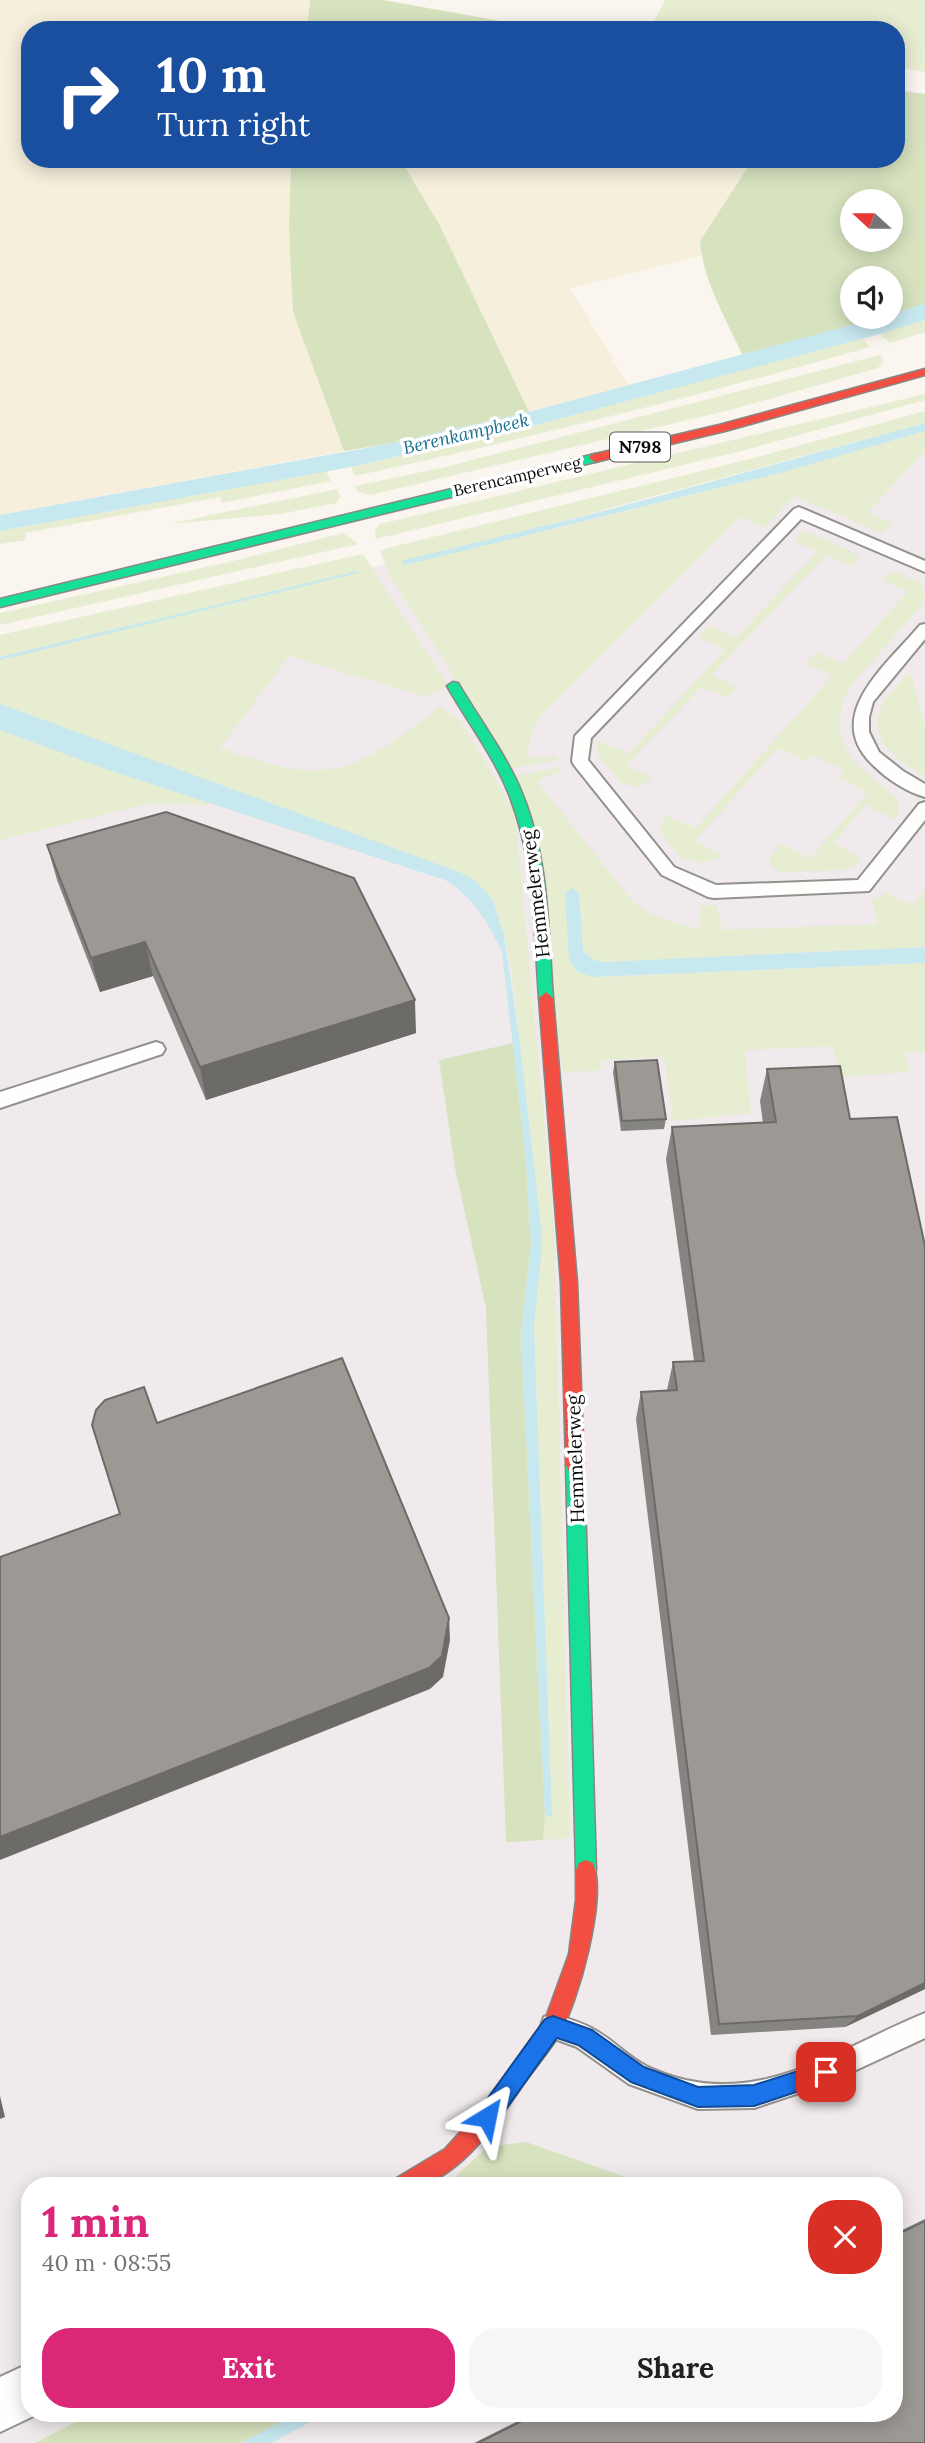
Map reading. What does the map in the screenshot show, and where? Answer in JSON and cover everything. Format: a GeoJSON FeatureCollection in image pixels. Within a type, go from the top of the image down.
{"type":"FeatureCollection","features":[{"type":"Feature","properties":{"kind":"street","name":"Berencamperweg"},"geometry":{"type":"LineString","coordinates":[[0,603],[175,562],[353,515],[721,428],[925,372]]}},
{"type":"Feature","properties":{"kind":"street","name":"Berencamperweg"},"geometry":{"type":"LineString","coordinates":[[142,551],[353,515]]}},
{"type":"Feature","properties":{"kind":"street","name":"Hemmelerweg"},"geometry":{"type":"LineString","coordinates":[[417,2177],[452,2156],[487,2117],[553,2026],[579,1954],[586,1900],[587,1860],[569,1283],[536,881],[526,822],[507,774],[453,686]]}},
{"type":"Feature","properties":{"kind":"street"},"geometry":{"type":"LineString","coordinates":[[0,2405],[21,2394]]}},
{"type":"Feature","properties":{"kind":"lane"},"geometry":{"type":"LineString","coordinates":[[925,568],[799,512],[583,736],[580,761],[668,871],[715,892],[863,886],[925,808]]}},
{"type":"Feature","properties":{"kind":"lane"},"geometry":{"type":"LineString","coordinates":[[925,629],[866,700],[860,730],[874,759],[925,791]]}},
{"type":"Feature","properties":{"kind":"lane"},"geometry":{"type":"LineString","coordinates":[[0,1100],[156,1049]]}},
{"type":"Feature","properties":{"kind":"lane"},"geometry":{"type":"LineString","coordinates":[[553,2026],[584,2038],[638,2075],[698,2097],[754,2096],[826,2072],[925,2025]]}},
{"type":"Feature","properties":{"kind":"shaded area"},"geometry":{"type":"Polygon","coordinates":[[[0,0],[310,0],[308,21],[21,21],[21,168],[291,168],[289,229],[293,312],[344,451],[0,515],[0,0]]]}},
{"type":"Feature","properties":{"kind":"shaded area"},"geometry":{"type":"Polygon","coordinates":[[[405,168],[747,168],[700,241],[701,256],[570,288],[628,385],[529,412],[405,168]]]}},
{"type":"Feature","properties":{"kind":"shaded area"},"geometry":{"type":"Polygon","coordinates":[[[925,431],[925,2443],[0,2443],[0,655],[301,585],[925,431]]]}},
{"type":"Feature","properties":{"kind":"green space"},"geometry":{"type":"Polygon","coordinates":[[[310,0],[383,0],[500,21],[308,21],[310,0]]]}},
{"type":"Feature","properties":{"kind":"green space"},"geometry":{"type":"Polygon","coordinates":[[[665,0],[925,0],[925,72],[905,69],[905,21],[654,21],[665,0]]]}},
{"type":"Feature","properties":{"kind":"green space"},"geometry":{"type":"Polygon","coordinates":[[[905,91],[925,94],[925,304],[903,310],[903,266],[840,266],[840,329],[743,356],[710,285],[700,241],[747,168],[905,168],[905,91]]]}},
{"type":"Feature","properties":{"kind":"green space"},"geometry":{"type":"Polygon","coordinates":[[[291,168],[405,168],[439,224],[529,412],[393,443],[344,451],[293,312],[289,229],[291,168]]]}},
{"type":"Feature","properties":{"kind":"green space"},"geometry":{"type":"Polygon","coordinates":[[[925,320],[925,332],[890,343],[880,334],[903,329],[925,320]]]}},
{"type":"Feature","properties":{"kind":"green space"},"geometry":{"type":"Polygon","coordinates":[[[862,338],[870,347],[614,416],[355,476],[351,467],[540,424],[862,338]]]}},
{"type":"Feature","properties":{"kind":"green space"},"geometry":{"type":"Polygon","coordinates":[[[880,355],[884,360],[878,368],[730,410],[370,495],[358,492],[355,486],[445,467],[880,355]]]}},
{"type":"Feature","properties":{"kind":"green space"},"geometry":{"type":"Polygon","coordinates":[[[925,394],[925,400],[745,450],[376,539],[375,530],[380,524],[925,394]]]}},
{"type":"Feature","properties":{"kind":"green space"},"geometry":{"type":"Polygon","coordinates":[[[925,411],[925,423],[403,564],[787,471],[925,431],[925,451],[868,512],[892,523],[882,533],[794,496],[764,528],[740,517],[544,712],[532,730],[527,757],[556,756],[558,760],[512,768],[388,573],[380,550],[754,458],[925,411]]]}},
{"type":"Feature","properties":{"kind":"green space"},"geometry":{"type":"Polygon","coordinates":[[[326,471],[331,481],[222,503],[220,497],[25,533],[26,540],[0,544],[0,531],[326,471]]]}},
{"type":"Feature","properties":{"kind":"green space"},"geometry":{"type":"Polygon","coordinates":[[[337,489],[341,497],[336,503],[280,514],[168,524],[337,489]]]}},
{"type":"Feature","properties":{"kind":"green space"},"geometry":{"type":"Polygon","coordinates":[[[806,531],[860,556],[851,566],[826,555],[712,675],[737,688],[727,698],[701,687],[627,765],[653,779],[638,787],[622,784],[598,756],[597,743],[600,741],[628,754],[725,650],[699,637],[709,626],[736,638],[817,552],[793,540],[806,531]]]}},
{"type":"Feature","properties":{"kind":"green space"},"geometry":{"type":"Polygon","coordinates":[[[343,533],[358,544],[0,625],[0,613],[229,562],[343,533]]]}},
{"type":"Feature","properties":{"kind":"green space"},"geometry":{"type":"Polygon","coordinates":[[[363,554],[448,685],[427,697],[289,656],[220,748],[288,768],[338,768],[360,761],[383,748],[440,707],[460,720],[515,812],[554,1225],[570,1838],[543,1840],[545,1813],[549,1817],[552,1815],[534,1327],[542,1246],[511,967],[504,936],[439,865],[184,774],[0,704],[0,660],[359,572],[0,657],[0,635],[363,554]]]}},
{"type":"Feature","properties":{"kind":"green space"},"geometry":{"type":"Polygon","coordinates":[[[891,571],[921,583],[923,604],[851,685],[841,709],[840,721],[844,744],[849,754],[867,774],[897,799],[899,811],[895,819],[866,805],[834,843],[862,858],[855,866],[845,870],[780,872],[769,865],[769,859],[782,844],[810,859],[867,793],[838,777],[844,770],[812,755],[806,762],[778,748],[695,841],[723,856],[703,863],[678,856],[660,831],[665,815],[696,828],[832,676],[806,663],[816,652],[843,664],[908,591],[882,580],[891,571]]]}},
{"type":"Feature","properties":{"kind":"green space"},"geometry":{"type":"Polygon","coordinates":[[[910,672],[925,726],[925,776],[896,757],[881,738],[878,728],[882,705],[910,672]]]}},
{"type":"Feature","properties":{"kind":"green space"},"geometry":{"type":"Polygon","coordinates":[[[0,730],[209,803],[147,804],[0,840],[0,730]]]}},
{"type":"Feature","properties":{"kind":"green space"},"geometry":{"type":"Polygon","coordinates":[[[561,767],[562,771],[537,781],[632,901],[658,918],[699,929],[701,906],[717,905],[722,930],[877,924],[872,899],[885,892],[913,905],[925,890],[925,947],[603,962],[595,960],[583,951],[579,893],[565,893],[571,964],[579,973],[600,977],[925,963],[925,1052],[905,1053],[910,1072],[840,1077],[833,1046],[745,1050],[751,1113],[673,1121],[664,1057],[601,1060],[601,1070],[563,1073],[516,776],[561,767]]]}},
{"type":"Feature","properties":{"kind":"green space"},"geometry":{"type":"Polygon","coordinates":[[[513,1043],[526,1160],[531,1244],[521,1335],[545,1813],[543,1840],[506,1842],[486,1308],[455,1168],[439,1060],[513,1043]]]}},
{"type":"Feature","properties":{"kind":"green space"},"geometry":{"type":"Polygon","coordinates":[[[526,2142],[625,2177],[456,2177],[487,2147],[526,2142]]]}},
{"type":"Feature","properties":{"kind":"green space"},"geometry":{"type":"Polygon","coordinates":[[[76,2422],[280,2422],[242,2443],[35,2443],[76,2422]]]}},
{"type":"Feature","properties":{"kind":"water"},"geometry":{"type":"Polygon","coordinates":[[[925,304],[925,320],[903,327],[903,310],[925,304]]]}},
{"type":"Feature","properties":{"kind":"water","name":"Berenkampbeek"},"geometry":{"type":"Polygon","coordinates":[[[840,328],[896,329],[540,424],[351,467],[0,531],[0,515],[393,443],[529,412],[840,328]]]}},
{"type":"Feature","properties":{"kind":"water"},"geometry":{"type":"Polygon","coordinates":[[[925,423],[925,431],[787,471],[405,565],[401,561],[597,513],[925,423]]]}},
{"type":"Feature","properties":{"kind":"water"},"geometry":{"type":"Polygon","coordinates":[[[357,571],[358,573],[0,660],[0,657],[357,571]]]}},
{"type":"Feature","properties":{"kind":"water"},"geometry":{"type":"Polygon","coordinates":[[[0,704],[459,872],[474,880],[492,898],[504,936],[519,1036],[541,1226],[542,1246],[534,1327],[552,1816],[549,1817],[545,1813],[521,1335],[531,1244],[526,1160],[502,952],[497,941],[471,902],[445,880],[108,770],[0,730],[0,704]]]}},
{"type":"Feature","properties":{"kind":"water"},"geometry":{"type":"Polygon","coordinates":[[[572,888],[579,893],[583,951],[594,960],[603,962],[925,947],[925,963],[592,977],[576,971],[569,958],[565,893],[572,888]]]}},
{"type":"Feature","properties":{"kind":"water"},"geometry":{"type":"Polygon","coordinates":[[[280,2422],[310,2422],[272,2443],[242,2443],[280,2422]]]}},
{"type":"Feature","properties":{"kind":"building"},"geometry":{"type":"Polygon","coordinates":[[[166,812],[354,878],[415,1000],[200,1067],[145,942],[91,958],[47,845],[166,812]]]}},
{"type":"Feature","properties":{"kind":"building"},"geometry":{"type":"Polygon","coordinates":[[[657,1060],[666,1119],[622,1121],[615,1062],[657,1060]]]}},
{"type":"Feature","properties":{"kind":"building"},"geometry":{"type":"Polygon","coordinates":[[[840,1066],[850,1119],[897,1117],[925,1246],[925,1983],[858,2016],[719,2024],[641,1392],[677,1390],[673,1362],[704,1361],[672,1127],[776,1122],[767,1069],[840,1066]]]}},
{"type":"Feature","properties":{"kind":"building"},"geometry":{"type":"Polygon","coordinates":[[[342,1358],[449,1618],[442,1656],[429,1668],[0,1837],[0,1557],[120,1514],[92,1425],[96,1410],[105,1400],[144,1387],[157,1423],[342,1358]]]}},
{"type":"Feature","properties":{"kind":"building"},"geometry":{"type":"Polygon","coordinates":[[[925,2221],[925,2443],[478,2443],[520,2422],[903,2422],[903,2232],[925,2221]]]}},
{"type":"Feature","properties":{"kind":"traffic: fast"},"geometry":{"type":"LineString","coordinates":[[0,603],[595,458]]}},
{"type":"Feature","properties":{"kind":"traffic: fast"},"geometry":{"type":"LineString","coordinates":[[453,686],[501,765],[524,815],[535,866],[546,998]]}},
{"type":"Feature","properties":{"kind":"traffic: fast"},"geometry":{"type":"LineString","coordinates":[[575,1465],[586,1870]]}},
{"type":"Feature","properties":{"kind":"traffic: jam"},"geometry":{"type":"LineString","coordinates":[[595,458],[721,428],[925,372]]}},
{"type":"Feature","properties":{"kind":"traffic: jam"},"geometry":{"type":"LineString","coordinates":[[546,998],[569,1283],[575,1465]]}},
{"type":"Feature","properties":{"kind":"traffic: jam"},"geometry":{"type":"LineString","coordinates":[[417,2177],[452,2156],[487,2117],[553,2026],[579,1954],[586,1900],[586,1870]]}},
{"type":"Feature","properties":{"kind":"route"},"geometry":{"type":"LineString","coordinates":[[487,2117],[553,2026],[584,2038],[638,2075],[698,2097],[754,2096],[826,2072]]}}]}
